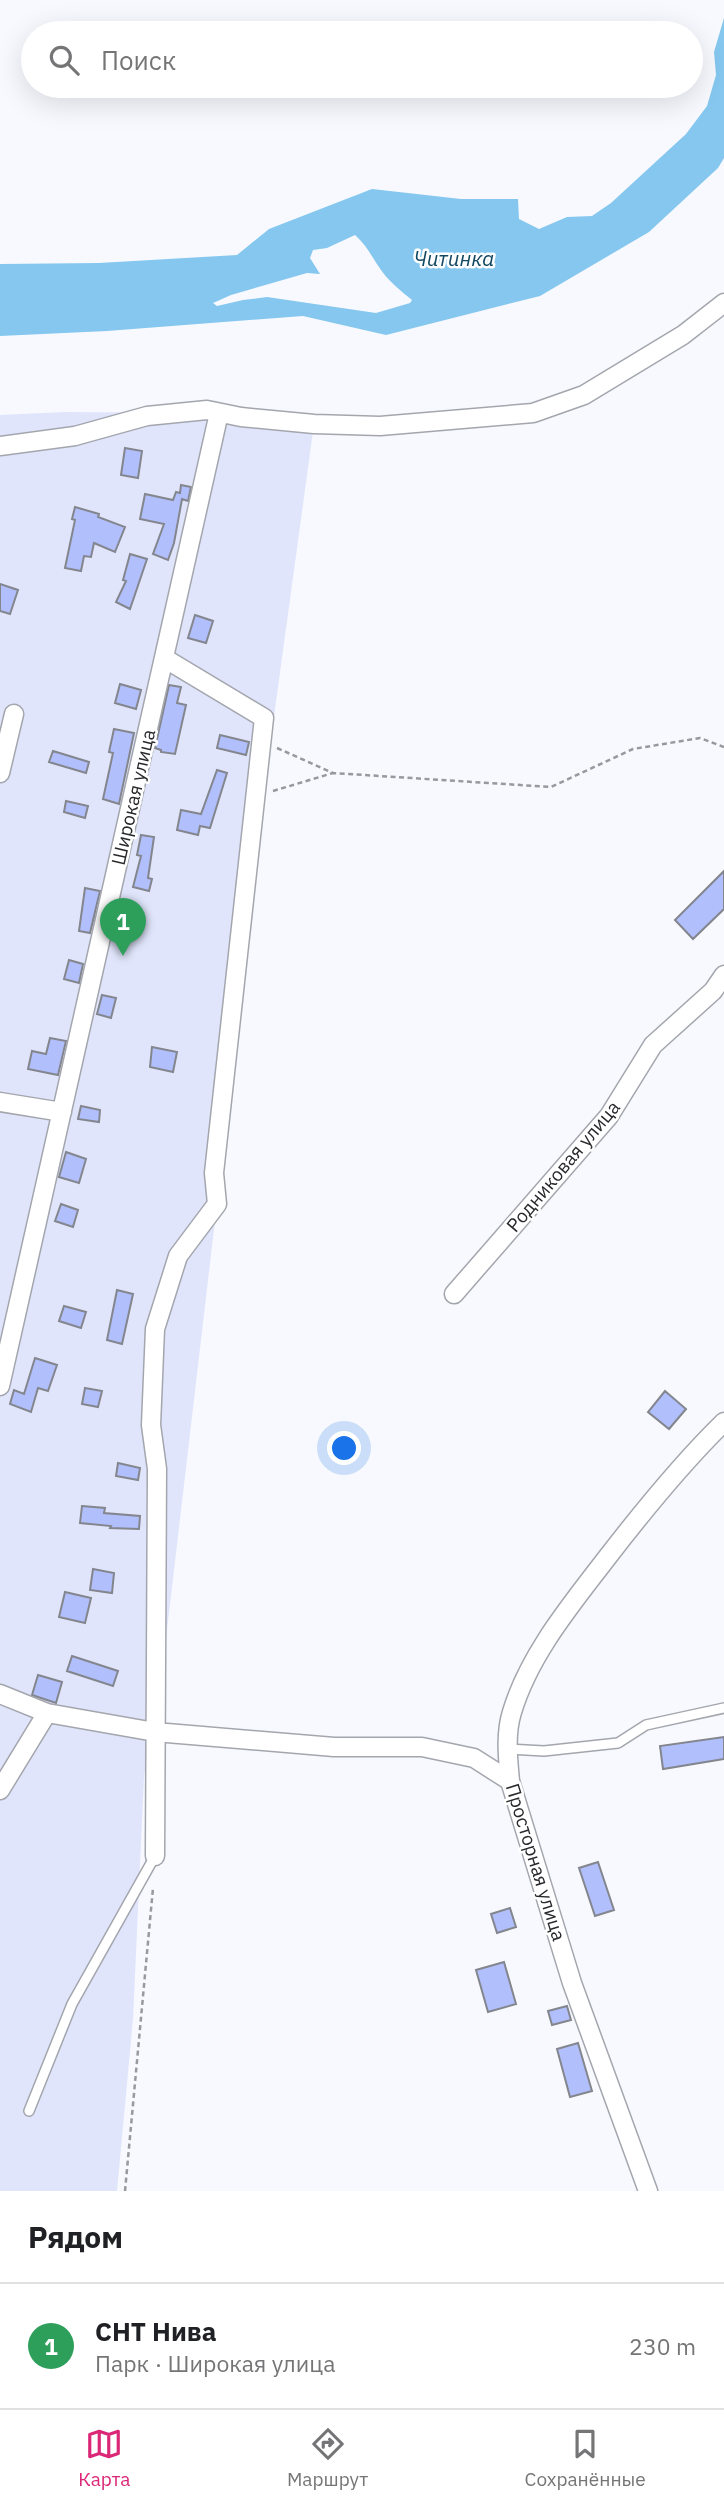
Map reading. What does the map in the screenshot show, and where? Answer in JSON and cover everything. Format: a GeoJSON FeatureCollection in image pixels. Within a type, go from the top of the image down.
{"type":"FeatureCollection","features":[{"type":"Feature","properties":{"kind":"street"},"geometry":{"type":"LineString","coordinates":[[0,446],[75,436],[147,416],[207,410],[314,424],[380,425],[533,413],[584,395],[683,335],[724,303]]}},
{"type":"Feature","properties":{"kind":"street","name":"Широкая улица"},"geometry":{"type":"LineString","coordinates":[[0,1386],[219,413]]}},
{"type":"Feature","properties":{"kind":"street"},"geometry":{"type":"LineString","coordinates":[[155,1856],[157,1469],[151,1425],[155,1329],[178,1256],[217,1204],[214,1172],[264,718],[164,658]]}},
{"type":"Feature","properties":{"kind":"street"},"geometry":{"type":"LineString","coordinates":[[0,773],[14,714]]}},
{"type":"Feature","properties":{"kind":"street","name":"Родниковая улица"},"geometry":{"type":"LineString","coordinates":[[454,1294],[609,1116],[653,1045],[713,991],[724,975]]}},
{"type":"Feature","properties":{"kind":"street"},"geometry":{"type":"LineString","coordinates":[[0,1102],[62,1112]]}},
{"type":"Feature","properties":{"kind":"street","name":"Просторная улица"},"geometry":{"type":"LineString","coordinates":[[648,2191],[572,1983],[510,1781],[507,1749],[511,1716],[522,1683],[552,1632],[645,1509],[724,1422]]}},
{"type":"Feature","properties":{"kind":"street"},"geometry":{"type":"LineString","coordinates":[[0,1694],[47,1713],[155,1731],[334,1746],[422,1747],[474,1758],[510,1781]]}},
{"type":"Feature","properties":{"kind":"street"},"geometry":{"type":"LineString","coordinates":[[0,1790],[47,1713]]}},
{"type":"Feature","properties":{"kind":"lane"},"geometry":{"type":"LineString","coordinates":[[507,1749],[544,1751],[618,1743],[646,1725],[724,1708]]}},
{"type":"Feature","properties":{"kind":"lane"},"geometry":{"type":"LineString","coordinates":[[29,2111],[72,2004],[155,1856]]}},
{"type":"Feature","properties":{"kind":"path"},"geometry":{"type":"LineString","coordinates":[[261,741],[333,773],[551,787],[633,749],[700,738],[724,747]]}},
{"type":"Feature","properties":{"kind":"path"},"geometry":{"type":"LineString","coordinates":[[255,797],[333,773]]}},
{"type":"Feature","properties":{"kind":"path"},"geometry":{"type":"LineString","coordinates":[[125,2191],[155,1856]]}},
{"type":"Feature","properties":{"kind":"shaded area"},"geometry":{"type":"Polygon","coordinates":[[[65,412],[219,413],[314,424],[275,709],[155,1732],[150,1731],[144,1777],[133,2019],[117,2191],[0,2191],[0,415],[65,412]]]}},
{"type":"Feature","properties":{"kind":"water","name":"Читинка"},"geometry":{"type":"Polygon","coordinates":[[[724,18],[724,158],[718,168],[649,232],[540,296],[386,335],[303,316],[0,336],[0,264],[99,263],[237,255],[269,229],[372,189],[461,199],[518,199],[519,219],[539,229],[567,217],[592,216],[611,203],[686,134],[707,106],[716,75],[714,52],[724,18]],[[355,235],[327,248],[313,250],[310,258],[320,274],[307,273],[231,295],[213,303],[217,306],[267,297],[376,313],[410,303],[412,300],[386,276],[355,235]]]}},
{"type":"Feature","properties":{"kind":"building"},"geometry":{"type":"Polygon","coordinates":[[[125,448],[142,451],[138,478],[121,475],[125,448]]]}},
{"type":"Feature","properties":{"kind":"building"},"geometry":{"type":"Polygon","coordinates":[[[181,485],[191,487],[188,501],[182,499],[168,560],[153,554],[164,524],[140,519],[145,494],[173,500],[176,492],[180,493],[181,485]]]}},
{"type":"Feature","properties":{"kind":"building"},"geometry":{"type":"Polygon","coordinates":[[[75,507],[99,514],[98,517],[125,527],[115,552],[94,543],[91,557],[84,556],[81,571],[65,568],[75,520],[72,519],[75,507]]]}},
{"type":"Feature","properties":{"kind":"building"},"geometry":{"type":"Polygon","coordinates":[[[130,554],[147,559],[130,609],[116,602],[126,581],[123,580],[130,554]]]}},
{"type":"Feature","properties":{"kind":"building"},"geometry":{"type":"Polygon","coordinates":[[[0,584],[18,590],[10,614],[0,611],[0,584]]]}},
{"type":"Feature","properties":{"kind":"building"},"geometry":{"type":"Polygon","coordinates":[[[195,615],[213,621],[206,643],[188,638],[195,615]]]}},
{"type":"Feature","properties":{"kind":"building"},"geometry":{"type":"Polygon","coordinates":[[[120,684],[141,690],[136,709],[115,703],[120,684]]]}},
{"type":"Feature","properties":{"kind":"building"},"geometry":{"type":"Polygon","coordinates":[[[169,685],[181,687],[177,703],[186,705],[175,754],[161,752],[155,748],[169,685]]]}},
{"type":"Feature","properties":{"kind":"building"},"geometry":{"type":"Polygon","coordinates":[[[114,729],[134,733],[119,804],[103,799],[113,753],[109,752],[114,729]]]}},
{"type":"Feature","properties":{"kind":"building"},"geometry":{"type":"Polygon","coordinates":[[[220,735],[249,742],[246,755],[217,748],[220,735]]]}},
{"type":"Feature","properties":{"kind":"building"},"geometry":{"type":"Polygon","coordinates":[[[53,751],[89,762],[86,773],[49,762],[53,751]]]}},
{"type":"Feature","properties":{"kind":"building"},"geometry":{"type":"Polygon","coordinates":[[[217,770],[227,773],[210,828],[200,826],[198,835],[177,830],[181,810],[201,814],[217,770]]]}},
{"type":"Feature","properties":{"kind":"building"},"geometry":{"type":"Polygon","coordinates":[[[66,801],[88,806],[85,818],[64,812],[66,801]]]}},
{"type":"Feature","properties":{"kind":"building"},"geometry":{"type":"Polygon","coordinates":[[[141,835],[154,837],[148,878],[152,879],[149,891],[133,887],[141,856],[137,855],[141,835]]]}},
{"type":"Feature","properties":{"kind":"building"},"geometry":{"type":"Polygon","coordinates":[[[724,871],[724,909],[693,939],[675,920],[724,871]]]}},
{"type":"Feature","properties":{"kind":"building"},"geometry":{"type":"Polygon","coordinates":[[[85,888],[100,891],[90,933],[79,931],[85,888]]]}},
{"type":"Feature","properties":{"kind":"building"},"geometry":{"type":"Polygon","coordinates":[[[69,960],[83,964],[79,983],[64,979],[69,960]]]}},
{"type":"Feature","properties":{"kind":"building"},"geometry":{"type":"Polygon","coordinates":[[[102,995],[116,998],[111,1018],[97,1014],[102,995]]]}},
{"type":"Feature","properties":{"kind":"building"},"geometry":{"type":"Polygon","coordinates":[[[50,1038],[66,1041],[58,1075],[28,1069],[32,1051],[46,1054],[50,1038]]]}},
{"type":"Feature","properties":{"kind":"building"},"geometry":{"type":"Polygon","coordinates":[[[152,1047],[177,1052],[173,1072],[150,1067],[152,1047]]]}},
{"type":"Feature","properties":{"kind":"building"},"geometry":{"type":"Polygon","coordinates":[[[81,1106],[100,1110],[99,1122],[78,1119],[81,1106]]]}},
{"type":"Feature","properties":{"kind":"building"},"geometry":{"type":"Polygon","coordinates":[[[66,1152],[86,1159],[79,1183],[59,1177],[66,1152]]]}},
{"type":"Feature","properties":{"kind":"building"},"geometry":{"type":"Polygon","coordinates":[[[61,1204],[78,1210],[73,1227],[55,1221],[61,1204]]]}},
{"type":"Feature","properties":{"kind":"building"},"geometry":{"type":"Polygon","coordinates":[[[117,1290],[133,1294],[122,1344],[107,1340],[117,1290]]]}},
{"type":"Feature","properties":{"kind":"building"},"geometry":{"type":"Polygon","coordinates":[[[64,1306],[86,1312],[81,1328],[59,1321],[64,1306]]]}},
{"type":"Feature","properties":{"kind":"building"},"geometry":{"type":"Polygon","coordinates":[[[35,1358],[57,1365],[48,1391],[38,1388],[31,1412],[10,1404],[14,1390],[24,1394],[35,1358]]]}},
{"type":"Feature","properties":{"kind":"building"},"geometry":{"type":"Polygon","coordinates":[[[85,1388],[102,1391],[98,1407],[82,1404],[85,1388]]]}},
{"type":"Feature","properties":{"kind":"building"},"geometry":{"type":"Polygon","coordinates":[[[665,1391],[686,1409],[669,1429],[648,1412],[665,1391]]]}},
{"type":"Feature","properties":{"kind":"building"},"geometry":{"type":"Polygon","coordinates":[[[118,1463],[140,1468],[138,1480],[116,1476],[118,1463]]]}},
{"type":"Feature","properties":{"kind":"building"},"geometry":{"type":"Polygon","coordinates":[[[82,1506],[105,1508],[104,1513],[140,1516],[139,1529],[80,1523],[82,1506]]]}},
{"type":"Feature","properties":{"kind":"building"},"geometry":{"type":"Polygon","coordinates":[[[93,1569],[114,1573],[112,1593],[90,1590],[93,1569]]]}},
{"type":"Feature","properties":{"kind":"building"},"geometry":{"type":"Polygon","coordinates":[[[65,1592],[91,1598],[85,1623],[59,1617],[65,1592]]]}},
{"type":"Feature","properties":{"kind":"building"},"geometry":{"type":"Polygon","coordinates":[[[72,1656],[118,1671],[113,1686],[67,1671],[72,1656]]]}},
{"type":"Feature","properties":{"kind":"building"},"geometry":{"type":"Polygon","coordinates":[[[38,1675],[62,1682],[56,1703],[32,1695],[38,1675]]]}},
{"type":"Feature","properties":{"kind":"building"},"geometry":{"type":"Polygon","coordinates":[[[724,1737],[724,1759],[663,1769],[660,1746],[724,1737]]]}},
{"type":"Feature","properties":{"kind":"building"},"geometry":{"type":"Polygon","coordinates":[[[598,1862],[614,1910],[595,1916],[579,1868],[598,1862]]]}},
{"type":"Feature","properties":{"kind":"building"},"geometry":{"type":"Polygon","coordinates":[[[510,1908],[516,1927],[497,1933],[491,1914],[510,1908]]]}},
{"type":"Feature","properties":{"kind":"building"},"geometry":{"type":"Polygon","coordinates":[[[504,1962],[516,2004],[488,2012],[476,1970],[504,1962]]]}},
{"type":"Feature","properties":{"kind":"building"},"geometry":{"type":"Polygon","coordinates":[[[567,2006],[571,2020],[552,2025],[548,2011],[567,2006]]]}},
{"type":"Feature","properties":{"kind":"building"},"geometry":{"type":"Polygon","coordinates":[[[578,2043],[592,2091],[570,2097],[557,2049],[578,2043]]]}},
{"type":"Feature","properties":{"kind":"place","name":"СНТ Нива"},"geometry":{"type":"Point","coordinates":[123,956]}}]}
